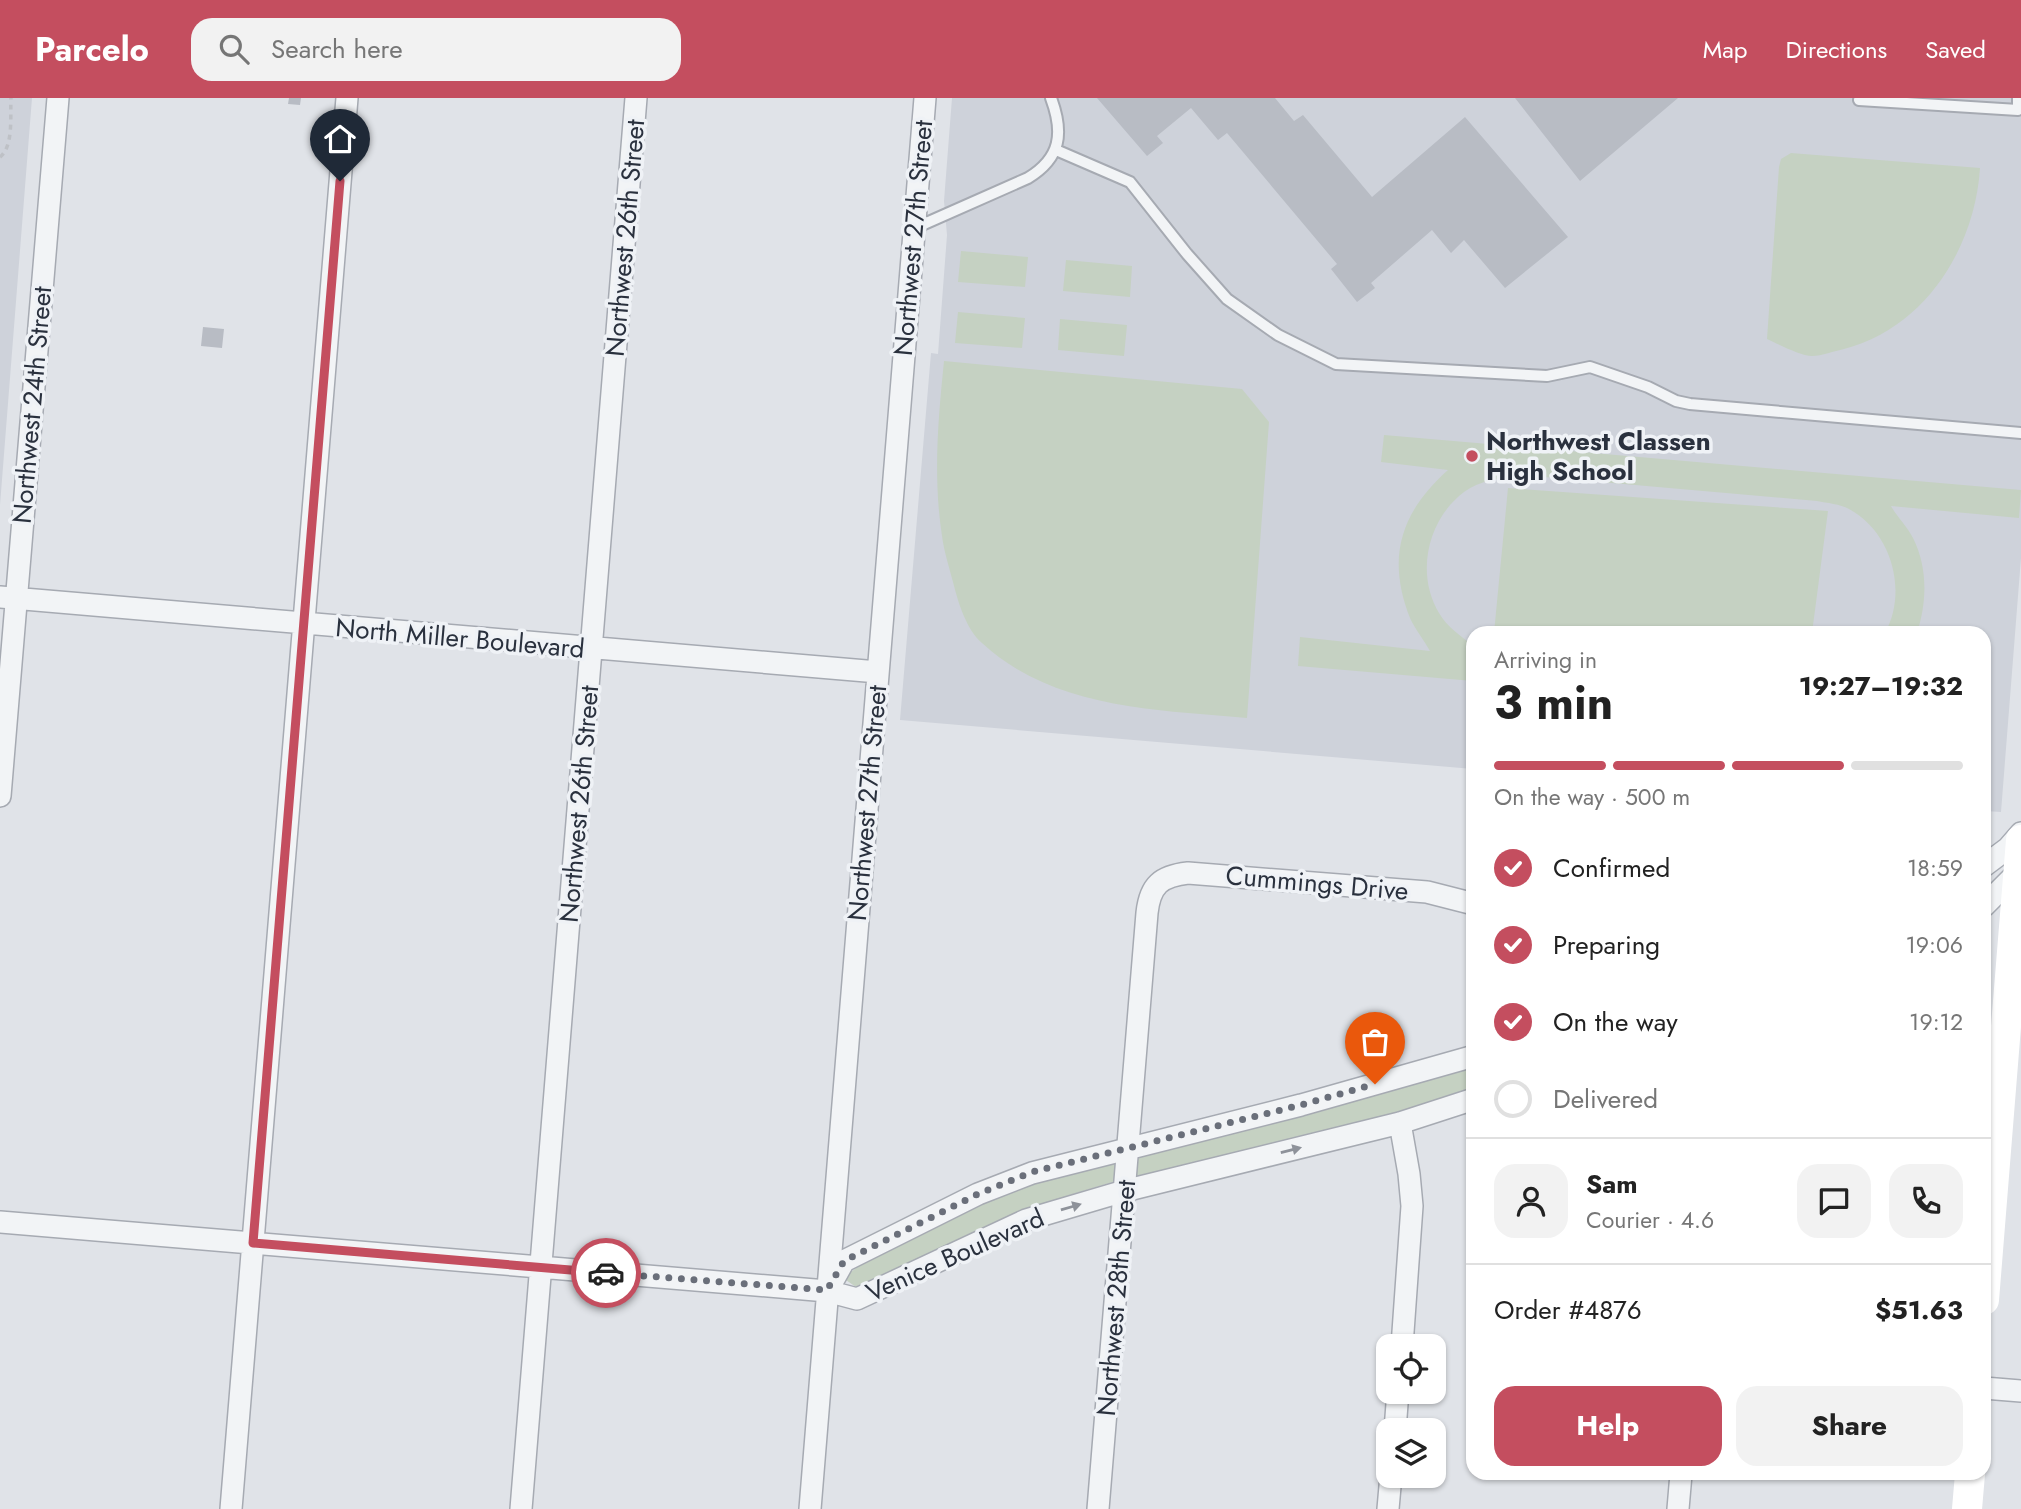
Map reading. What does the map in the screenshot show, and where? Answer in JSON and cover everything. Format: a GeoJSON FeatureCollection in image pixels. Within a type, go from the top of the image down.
{"type":"FeatureCollection","features":[{"type":"Feature","properties":{"kind":"street","name":"Northwest 24th Street"},"geometry":{"type":"LineString","coordinates":[[0,796],[8,598],[58,98]]}},
{"type":"Feature","properties":{"kind":"street"},"geometry":{"type":"LineString","coordinates":[[231,1509],[347,98]]}},
{"type":"Feature","properties":{"kind":"street","name":"Northwest 26th Street"},"geometry":{"type":"LineString","coordinates":[[521,1509],[636,98]]}},
{"type":"Feature","properties":{"kind":"street","name":"Northwest 27th Street"},"geometry":{"type":"LineString","coordinates":[[810,1509],[925,98]]}},
{"type":"Feature","properties":{"kind":"street","name":"North Miller Boulevard"},"geometry":{"type":"LineString","coordinates":[[8,598],[878,672]]}},
{"type":"Feature","properties":{"kind":"street"},"geometry":{"type":"LineString","coordinates":[[1991,861],[2008,848],[2021,833]]}},
{"type":"Feature","properties":{"kind":"street"},"geometry":{"type":"LineString","coordinates":[[1991,1214],[2021,840]]}},
{"type":"Feature","properties":{"kind":"street"},"geometry":{"type":"LineString","coordinates":[[1991,899],[2019,871]]}},
{"type":"Feature","properties":{"kind":"street","name":"Cummings Drive"},"geometry":{"type":"LineString","coordinates":[[1160,882],[1173,875],[1188,873],[1427,892],[1466,902]]}},
{"type":"Feature","properties":{"kind":"street","name":"Northwest 28th Street"},"geometry":{"type":"LineString","coordinates":[[1098,1509],[1147,912],[1151,893],[1160,882]]}},
{"type":"Feature","properties":{"kind":"street","name":"Venice Boulevard"},"geometry":{"type":"LineString","coordinates":[[1466,1058],[1301,1105],[1032,1172],[978,1194],[844,1261],[827,1290],[857,1299],[1026,1220],[1124,1191],[1400,1123],[1466,1102]]}},
{"type":"Feature","properties":{"kind":"street"},"geometry":{"type":"LineString","coordinates":[[1400,1123],[1412,1206],[1403,1334]]}},
{"type":"Feature","properties":{"kind":"street"},"geometry":{"type":"LineString","coordinates":[[0,1222],[827,1290]]}},
{"type":"Feature","properties":{"kind":"street"},"geometry":{"type":"LineString","coordinates":[[1991,1389],[2021,1391]]}},
{"type":"Feature","properties":{"kind":"street"},"geometry":{"type":"LineString","coordinates":[[1678,1509],[1680,1480]]}},
{"type":"Feature","properties":{"kind":"street"},"geometry":{"type":"LineString","coordinates":[[1968,1509],[1970,1480]]}},
{"type":"Feature","properties":{"kind":"street"},"geometry":{"type":"LineString","coordinates":[[1388,1509],[1390,1488]]}},
{"type":"Feature","properties":{"kind":"lane"},"geometry":{"type":"LineString","coordinates":[[914,228],[1044,169],[1056,149],[1058,138],[1057,114],[1051,98]]}},
{"type":"Feature","properties":{"kind":"lane"},"geometry":{"type":"LineString","coordinates":[[1860,98],[1859,100],[2018,110],[2018,98]]}},
{"type":"Feature","properties":{"kind":"lane"},"geometry":{"type":"LineString","coordinates":[[1056,149],[1130,182],[1227,299],[1278,335],[1336,364],[1548,376],[1590,367],[1690,404],[2021,433]]}},
{"type":"Feature","properties":{"kind":"path"},"geometry":{"type":"LineString","coordinates":[[0,157],[5,153],[8,141],[11,98]]}},
{"type":"Feature","properties":{"kind":"shaded area"},"geometry":{"type":"Polygon","coordinates":[[[0,98],[32,98],[0,505],[0,98]]]}},
{"type":"Feature","properties":{"kind":"shaded area","name":"Northwest Classen High School"},"geometry":{"type":"Polygon","coordinates":[[[952,98],[2021,98],[2021,558],[2001,812],[1991,811],[1991,626],[1466,626],[1466,768],[900,720],[931,353],[938,354],[947,235],[944,201],[952,98]]]}},
{"type":"Feature","properties":{"kind":"green space"},"geometry":{"type":"Polygon","coordinates":[[[1791,153],[1980,168],[1968,227],[1956,255],[1921,304],[1899,323],[1873,338],[1816,356],[1802,354],[1767,339],[1779,167],[1781,159],[1791,153]]]}},
{"type":"Feature","properties":{"kind":"green space"},"geometry":{"type":"Polygon","coordinates":[[[961,251],[1028,257],[1025,287],[958,282],[961,251]]]}},
{"type":"Feature","properties":{"kind":"green space"},"geometry":{"type":"Polygon","coordinates":[[[1066,260],[1132,266],[1130,297],[1063,291],[1066,260]]]}},
{"type":"Feature","properties":{"kind":"green space"},"geometry":{"type":"Polygon","coordinates":[[[958,312],[1025,318],[1022,348],[955,343],[958,312]]]}},
{"type":"Feature","properties":{"kind":"green space"},"geometry":{"type":"Polygon","coordinates":[[[1060,319],[1127,325],[1124,356],[1058,350],[1060,319]]]}},
{"type":"Feature","properties":{"kind":"green space"},"geometry":{"type":"Polygon","coordinates":[[[944,361],[1242,389],[1269,422],[1247,718],[1142,708],[1073,694],[1010,665],[976,637],[957,598],[939,514],[937,448],[944,361]]]}},
{"type":"Feature","properties":{"kind":"green space"},"geometry":{"type":"Polygon","coordinates":[[[1384,435],[2021,490],[2019,518],[1891,506],[1918,549],[1924,597],[1919,626],[1888,626],[1895,600],[1892,564],[1876,532],[1864,519],[1845,507],[1817,501],[1520,475],[1484,482],[1464,492],[1442,517],[1434,532],[1427,564],[1428,581],[1439,613],[1466,640],[1466,680],[1298,666],[1300,637],[1430,651],[1410,618],[1399,575],[1399,555],[1409,519],[1419,502],[1448,470],[1381,462],[1384,435]]]}},
{"type":"Feature","properties":{"kind":"green space"},"geometry":{"type":"Polygon","coordinates":[[[1508,488],[1828,511],[1813,626],[1495,626],[1508,488]]]}},
{"type":"Feature","properties":{"kind":"green space"},"geometry":{"type":"Polygon","coordinates":[[[1466,1065],[1466,1092],[1400,1114],[1135,1177],[1137,1160],[1148,1151],[1466,1065]]]}},
{"type":"Feature","properties":{"kind":"green space"},"geometry":{"type":"Polygon","coordinates":[[[1121,1158],[1119,1180],[1021,1210],[856,1287],[843,1278],[864,1262],[1001,1194],[1121,1158]]]}},
{"type":"Feature","properties":{"kind":"building"},"geometry":{"type":"Polygon","coordinates":[[[289,98],[301,98],[300,105],[288,104],[289,98]]]}},
{"type":"Feature","properties":{"kind":"building"},"geometry":{"type":"Polygon","coordinates":[[[1097,98],[1275,98],[1294,121],[1303,115],[1372,197],[1465,117],[1568,237],[1505,288],[1464,240],[1451,253],[1432,230],[1371,283],[1375,288],[1357,302],[1331,269],[1337,264],[1227,133],[1218,140],[1191,108],[1157,136],[1163,143],[1147,156],[1097,98]]]}},
{"type":"Feature","properties":{"kind":"building"},"geometry":{"type":"Polygon","coordinates":[[[1515,98],[1678,98],[1580,181],[1515,98]]]}},
{"type":"Feature","properties":{"kind":"building"},"geometry":{"type":"Polygon","coordinates":[[[203,327],[224,329],[222,348],[201,346],[203,327]]]}},
{"type":"Feature","properties":{"kind":"way so far"},"geometry":{"type":"LineString","coordinates":[[606,1273],[827,1290],[844,1261],[978,1194],[1032,1172],[1375,1084]]}},
{"type":"Feature","properties":{"kind":"place","name":"Northwest Classen High School"},"geometry":{"type":"Point","coordinates":[1472,456]}},
{"type":"Feature","properties":{"kind":"route"},"geometry":{"type":"LineString","coordinates":[[340,181],[253,1243],[606,1273]]}}]}
